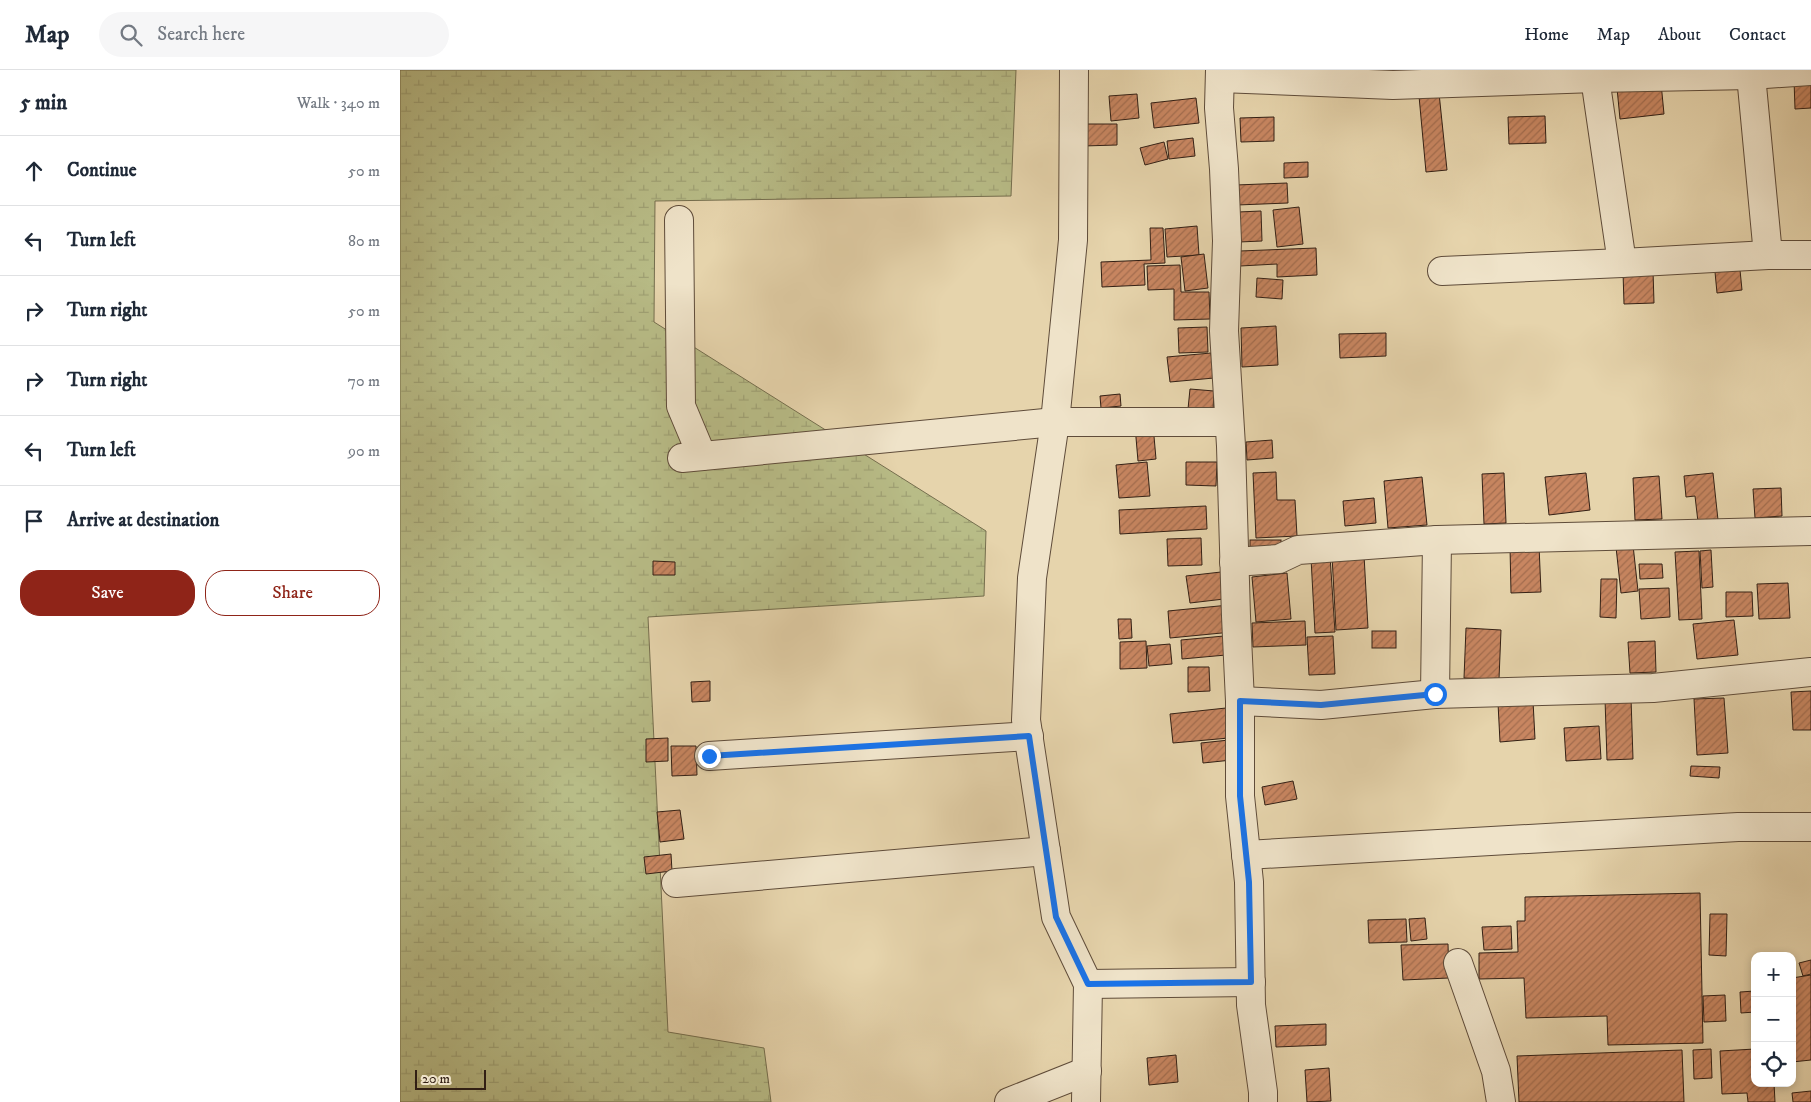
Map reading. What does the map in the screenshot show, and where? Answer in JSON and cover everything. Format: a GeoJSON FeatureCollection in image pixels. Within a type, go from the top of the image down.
{"type":"FeatureCollection","features":[{"type":"Feature","properties":{"kind":"street"},"geometry":{"type":"LineString","coordinates":[[1074,70],[1073,240],[1055,422],[1032,578],[1026,720],[1056,917],[1088,984],[1086,1102]]}},
{"type":"Feature","properties":{"kind":"street"},"geometry":{"type":"LineString","coordinates":[[1263,1102],[1251,1005],[1249,882],[1240,796],[1240,701],[1224,331],[1227,241],[1219,108],[1220,74],[1393,85],[1751,75],[1811,71]]}},
{"type":"Feature","properties":{"kind":"street"},"geometry":{"type":"LineString","coordinates":[[1751,75],[1768,255]]}},
{"type":"Feature","properties":{"kind":"street"},"geometry":{"type":"LineString","coordinates":[[1595,78],[1622,264]]}},
{"type":"Feature","properties":{"kind":"street"},"geometry":{"type":"LineString","coordinates":[[679,220],[681,406],[692,457],[1055,422],[1229,422]]}},
{"type":"Feature","properties":{"kind":"street"},"geometry":{"type":"LineString","coordinates":[[1442,271],[1622,264],[1768,255],[1811,255]]}},
{"type":"Feature","properties":{"kind":"street"},"geometry":{"type":"LineString","coordinates":[[1234,562],[1279,559],[1298,550],[1437,540],[1811,530]]}},
{"type":"Feature","properties":{"kind":"street"},"geometry":{"type":"LineString","coordinates":[[1435,694],[1437,540]]}},
{"type":"Feature","properties":{"kind":"street"},"geometry":{"type":"LineString","coordinates":[[1240,701],[1321,705],[1435,694],[1653,688],[1811,672]]}},
{"type":"Feature","properties":{"kind":"street"},"geometry":{"type":"LineString","coordinates":[[709,756],[1029,736]]}},
{"type":"Feature","properties":{"kind":"street"},"geometry":{"type":"LineString","coordinates":[[1246,855],[1738,827],[1811,827]]}},
{"type":"Feature","properties":{"kind":"street"},"geometry":{"type":"LineString","coordinates":[[676,883],[1046,851]]}},
{"type":"Feature","properties":{"kind":"street"},"geometry":{"type":"LineString","coordinates":[[1458,963],[1496,1071],[1501,1102]]}},
{"type":"Feature","properties":{"kind":"street"},"geometry":{"type":"LineString","coordinates":[[1088,984],[1251,982]]}},
{"type":"Feature","properties":{"kind":"street"},"geometry":{"type":"LineString","coordinates":[[1009,1102],[1087,1072]]}},
{"type":"Feature","properties":{"kind":"green space"},"geometry":{"type":"Polygon","coordinates":[[[400,70],[1016,70],[1011,196],[655,201],[654,322],[986,531],[984,596],[648,617],[668,1032],[764,1048],[771,1102],[400,1102],[400,70]]]}},
{"type":"Feature","properties":{"kind":"building"},"geometry":{"type":"Polygon","coordinates":[[[1794,80],[1811,80],[1811,108],[1795,109],[1794,80]]]}},
{"type":"Feature","properties":{"kind":"building"},"geometry":{"type":"Polygon","coordinates":[[[1661,83],[1664,114],[1620,119],[1617,88],[1661,83]]]}},
{"type":"Feature","properties":{"kind":"building"},"geometry":{"type":"Polygon","coordinates":[[[1439,93],[1447,170],[1426,172],[1419,96],[1439,93]]]}},
{"type":"Feature","properties":{"kind":"building"},"geometry":{"type":"Polygon","coordinates":[[[1137,94],[1139,118],[1111,121],[1109,96],[1137,94]]]}},
{"type":"Feature","properties":{"kind":"building"},"geometry":{"type":"Polygon","coordinates":[[[1196,98],[1199,123],[1154,128],[1151,103],[1196,98]]]}},
{"type":"Feature","properties":{"kind":"building"},"geometry":{"type":"Polygon","coordinates":[[[1545,116],[1546,143],[1509,144],[1508,117],[1545,116]]]}},
{"type":"Feature","properties":{"kind":"building"},"geometry":{"type":"Polygon","coordinates":[[[1274,117],[1274,141],[1241,142],[1240,118],[1274,117]]]}},
{"type":"Feature","properties":{"kind":"building"},"geometry":{"type":"Polygon","coordinates":[[[1082,124],[1117,124],[1117,145],[1083,146],[1082,124]]]}},
{"type":"Feature","properties":{"kind":"building"},"geometry":{"type":"Polygon","coordinates":[[[1193,138],[1195,156],[1169,159],[1167,141],[1193,138]]]}},
{"type":"Feature","properties":{"kind":"building"},"geometry":{"type":"Polygon","coordinates":[[[1164,142],[1168,159],[1145,165],[1140,148],[1164,142]]]}},
{"type":"Feature","properties":{"kind":"building"},"geometry":{"type":"Polygon","coordinates":[[[1308,162],[1308,177],[1284,178],[1284,163],[1308,162]]]}},
{"type":"Feature","properties":{"kind":"building"},"geometry":{"type":"Polygon","coordinates":[[[1287,183],[1288,203],[1237,205],[1236,185],[1287,183]]]}},
{"type":"Feature","properties":{"kind":"building"},"geometry":{"type":"Polygon","coordinates":[[[1299,207],[1303,244],[1277,247],[1273,210],[1299,207]]]}},
{"type":"Feature","properties":{"kind":"building"},"geometry":{"type":"Polygon","coordinates":[[[1261,211],[1262,241],[1239,242],[1238,212],[1261,211]]]}},
{"type":"Feature","properties":{"kind":"building"},"geometry":{"type":"Polygon","coordinates":[[[1197,226],[1199,255],[1167,257],[1165,229],[1197,226]]]}},
{"type":"Feature","properties":{"kind":"building"},"geometry":{"type":"Polygon","coordinates":[[[1150,228],[1163,228],[1165,263],[1144,264],[1145,285],[1102,287],[1101,262],[1151,260],[1150,228]]]}},
{"type":"Feature","properties":{"kind":"building"},"geometry":{"type":"Polygon","coordinates":[[[1316,248],[1317,275],[1277,277],[1277,264],[1240,266],[1240,251],[1316,248]]]}},
{"type":"Feature","properties":{"kind":"building"},"geometry":{"type":"Polygon","coordinates":[[[1204,254],[1208,288],[1185,291],[1181,257],[1204,254]]]}},
{"type":"Feature","properties":{"kind":"building"},"geometry":{"type":"Polygon","coordinates":[[[1180,265],[1181,292],[1209,292],[1210,319],[1174,320],[1174,289],[1148,290],[1147,266],[1180,265]]]}},
{"type":"Feature","properties":{"kind":"building"},"geometry":{"type":"Polygon","coordinates":[[[1740,270],[1742,290],[1717,293],[1715,272],[1740,270]]]}},
{"type":"Feature","properties":{"kind":"building"},"geometry":{"type":"Polygon","coordinates":[[[1653,271],[1654,303],[1624,304],[1623,272],[1653,271]]]}},
{"type":"Feature","properties":{"kind":"building"},"geometry":{"type":"Polygon","coordinates":[[[1257,278],[1283,280],[1282,299],[1256,297],[1257,278]]]}},
{"type":"Feature","properties":{"kind":"building"},"geometry":{"type":"Polygon","coordinates":[[[1276,326],[1278,365],[1242,367],[1241,328],[1276,326]]]}},
{"type":"Feature","properties":{"kind":"building"},"geometry":{"type":"Polygon","coordinates":[[[1207,327],[1208,352],[1179,353],[1178,328],[1207,327]]]}},
{"type":"Feature","properties":{"kind":"building"},"geometry":{"type":"Polygon","coordinates":[[[1386,333],[1386,356],[1340,358],[1339,334],[1386,333]]]}},
{"type":"Feature","properties":{"kind":"building"},"geometry":{"type":"Polygon","coordinates":[[[1211,353],[1214,378],[1170,382],[1167,357],[1211,353]]]}},
{"type":"Feature","properties":{"kind":"building"},"geometry":{"type":"Polygon","coordinates":[[[1190,389],[1214,391],[1213,411],[1188,409],[1190,389]]]}},
{"type":"Feature","properties":{"kind":"building"},"geometry":{"type":"Polygon","coordinates":[[[1120,394],[1121,406],[1101,408],[1100,396],[1120,394]]]}},
{"type":"Feature","properties":{"kind":"building"},"geometry":{"type":"Polygon","coordinates":[[[1153,425],[1156,459],[1138,461],[1135,426],[1153,425]]]}},
{"type":"Feature","properties":{"kind":"building"},"geometry":{"type":"Polygon","coordinates":[[[1272,440],[1273,458],[1247,460],[1246,442],[1272,440]]]}},
{"type":"Feature","properties":{"kind":"building"},"geometry":{"type":"Polygon","coordinates":[[[1147,462],[1150,496],[1119,498],[1116,465],[1147,462]]]}},
{"type":"Feature","properties":{"kind":"building"},"geometry":{"type":"Polygon","coordinates":[[[1186,462],[1217,462],[1216,486],[1186,485],[1186,462]]]}},
{"type":"Feature","properties":{"kind":"building"},"geometry":{"type":"Polygon","coordinates":[[[1276,472],[1277,500],[1295,500],[1297,536],[1256,538],[1253,473],[1276,472]]]}},
{"type":"Feature","properties":{"kind":"building"},"geometry":{"type":"Polygon","coordinates":[[[1504,473],[1506,523],[1484,524],[1482,474],[1504,473]]]}},
{"type":"Feature","properties":{"kind":"building"},"geometry":{"type":"Polygon","coordinates":[[[1586,473],[1590,510],[1549,515],[1545,477],[1586,473]]]}},
{"type":"Feature","properties":{"kind":"building"},"geometry":{"type":"Polygon","coordinates":[[[1713,473],[1718,520],[1698,522],[1695,496],[1686,497],[1684,476],[1713,473]]]}},
{"type":"Feature","properties":{"kind":"building"},"geometry":{"type":"Polygon","coordinates":[[[1659,476],[1662,519],[1635,520],[1633,478],[1659,476]]]}},
{"type":"Feature","properties":{"kind":"building"},"geometry":{"type":"Polygon","coordinates":[[[1422,477],[1427,525],[1388,528],[1384,481],[1422,477]]]}},
{"type":"Feature","properties":{"kind":"building"},"geometry":{"type":"Polygon","coordinates":[[[1781,488],[1782,516],[1755,518],[1753,489],[1781,488]]]}},
{"type":"Feature","properties":{"kind":"building"},"geometry":{"type":"Polygon","coordinates":[[[1374,498],[1376,523],[1345,526],[1343,501],[1374,498]]]}},
{"type":"Feature","properties":{"kind":"building"},"geometry":{"type":"Polygon","coordinates":[[[1206,506],[1207,529],[1120,534],[1119,510],[1206,506]]]}},
{"type":"Feature","properties":{"kind":"building"},"geometry":{"type":"Polygon","coordinates":[[[1201,538],[1202,565],[1168,566],[1167,539],[1201,538]]]}},
{"type":"Feature","properties":{"kind":"building"},"geometry":{"type":"Polygon","coordinates":[[[1250,540],[1281,540],[1281,553],[1250,553],[1250,540]]]}},
{"type":"Feature","properties":{"kind":"building"},"geometry":{"type":"Polygon","coordinates":[[[1633,545],[1638,591],[1621,593],[1616,547],[1633,545]]]}},
{"type":"Feature","properties":{"kind":"building"},"geometry":{"type":"Polygon","coordinates":[[[1539,546],[1541,592],[1511,593],[1510,547],[1539,546]]]}},
{"type":"Feature","properties":{"kind":"building"},"geometry":{"type":"Polygon","coordinates":[[[1711,550],[1713,587],[1702,588],[1700,551],[1711,550]]]}},
{"type":"Feature","properties":{"kind":"building"},"geometry":{"type":"Polygon","coordinates":[[[1699,551],[1702,619],[1679,620],[1675,552],[1699,551]]]}},
{"type":"Feature","properties":{"kind":"building"},"geometry":{"type":"Polygon","coordinates":[[[1364,555],[1368,628],[1336,630],[1332,556],[1364,555]]]}},
{"type":"Feature","properties":{"kind":"building"},"geometry":{"type":"Polygon","coordinates":[[[1330,556],[1335,632],[1315,633],[1311,558],[1330,556]]]}},
{"type":"Feature","properties":{"kind":"building"},"geometry":{"type":"Polygon","coordinates":[[[653,561],[675,562],[675,575],[653,575],[653,561]]]}},
{"type":"Feature","properties":{"kind":"building"},"geometry":{"type":"Polygon","coordinates":[[[1639,564],[1662,564],[1663,578],[1640,579],[1639,564]]]}},
{"type":"Feature","properties":{"kind":"building"},"geometry":{"type":"Polygon","coordinates":[[[1221,572],[1224,599],[1190,603],[1186,576],[1221,572]]]}},
{"type":"Feature","properties":{"kind":"building"},"geometry":{"type":"Polygon","coordinates":[[[1287,573],[1291,619],[1256,622],[1252,577],[1287,573]]]}},
{"type":"Feature","properties":{"kind":"building"},"geometry":{"type":"Polygon","coordinates":[[[1601,579],[1617,579],[1616,618],[1600,617],[1601,579]]]}},
{"type":"Feature","properties":{"kind":"building"},"geometry":{"type":"Polygon","coordinates":[[[1788,583],[1790,618],[1759,619],[1757,584],[1788,583]]]}},
{"type":"Feature","properties":{"kind":"building"},"geometry":{"type":"Polygon","coordinates":[[[1669,588],[1670,617],[1641,619],[1639,589],[1669,588]]]}},
{"type":"Feature","properties":{"kind":"building"},"geometry":{"type":"Polygon","coordinates":[[[1726,592],[1752,592],[1753,616],[1726,617],[1726,592]]]}},
{"type":"Feature","properties":{"kind":"building"},"geometry":{"type":"Polygon","coordinates":[[[1229,605],[1232,632],[1170,638],[1168,611],[1229,605]]]}},
{"type":"Feature","properties":{"kind":"building"},"geometry":{"type":"Polygon","coordinates":[[[1118,619],[1131,619],[1132,638],[1119,639],[1118,619]]]}},
{"type":"Feature","properties":{"kind":"building"},"geometry":{"type":"Polygon","coordinates":[[[1734,620],[1738,655],[1697,659],[1693,624],[1734,620]]]}},
{"type":"Feature","properties":{"kind":"building"},"geometry":{"type":"Polygon","coordinates":[[[1305,621],[1306,645],[1253,647],[1252,623],[1305,621]]]}},
{"type":"Feature","properties":{"kind":"building"},"geometry":{"type":"Polygon","coordinates":[[[1466,628],[1501,630],[1499,679],[1464,678],[1466,628]]]}},
{"type":"Feature","properties":{"kind":"building"},"geometry":{"type":"Polygon","coordinates":[[[1372,631],[1396,631],[1396,648],[1372,648],[1372,631]]]}},
{"type":"Feature","properties":{"kind":"building"},"geometry":{"type":"Polygon","coordinates":[[[1224,636],[1226,655],[1182,659],[1181,640],[1224,636]]]}},
{"type":"Feature","properties":{"kind":"building"},"geometry":{"type":"Polygon","coordinates":[[[1333,636],[1335,674],[1309,675],[1307,637],[1333,636]]]}},
{"type":"Feature","properties":{"kind":"building"},"geometry":{"type":"Polygon","coordinates":[[[1146,641],[1147,668],[1120,669],[1120,642],[1146,641]]]}},
{"type":"Feature","properties":{"kind":"building"},"geometry":{"type":"Polygon","coordinates":[[[1655,641],[1656,672],[1630,673],[1628,642],[1655,641]]]}},
{"type":"Feature","properties":{"kind":"building"},"geometry":{"type":"Polygon","coordinates":[[[1170,644],[1172,664],[1149,666],[1147,646],[1170,644]]]}},
{"type":"Feature","properties":{"kind":"building"},"geometry":{"type":"Polygon","coordinates":[[[1188,667],[1209,667],[1210,691],[1188,692],[1188,667]]]}},
{"type":"Feature","properties":{"kind":"building"},"geometry":{"type":"Polygon","coordinates":[[[710,681],[710,701],[692,702],[691,682],[710,681]]]}},
{"type":"Feature","properties":{"kind":"building"},"geometry":{"type":"Polygon","coordinates":[[[1811,691],[1811,730],[1793,730],[1791,692],[1811,691]]]}},
{"type":"Feature","properties":{"kind":"building"},"geometry":{"type":"Polygon","coordinates":[[[1631,698],[1633,759],[1607,760],[1605,699],[1631,698]]]}},
{"type":"Feature","properties":{"kind":"building"},"geometry":{"type":"Polygon","coordinates":[[[1724,698],[1728,753],[1697,755],[1694,699],[1724,698]]]}},
{"type":"Feature","properties":{"kind":"building"},"geometry":{"type":"Polygon","coordinates":[[[1533,701],[1535,739],[1500,742],[1498,703],[1533,701]]]}},
{"type":"Feature","properties":{"kind":"building"},"geometry":{"type":"Polygon","coordinates":[[[1226,708],[1229,738],[1173,743],[1170,714],[1226,708]]]}},
{"type":"Feature","properties":{"kind":"building"},"geometry":{"type":"Polygon","coordinates":[[[1599,726],[1601,759],[1566,761],[1564,728],[1599,726]]]}},
{"type":"Feature","properties":{"kind":"building"},"geometry":{"type":"Polygon","coordinates":[[[668,738],[668,761],[646,762],[646,739],[668,738]]]}},
{"type":"Feature","properties":{"kind":"building"},"geometry":{"type":"Polygon","coordinates":[[[1229,740],[1232,760],[1203,763],[1201,743],[1229,740]]]}},
{"type":"Feature","properties":{"kind":"building"},"geometry":{"type":"Polygon","coordinates":[[[671,746],[696,746],[697,775],[672,776],[671,746]]]}},
{"type":"Feature","properties":{"kind":"building"},"geometry":{"type":"Polygon","coordinates":[[[1691,766],[1720,767],[1719,778],[1690,776],[1691,766]]]}},
{"type":"Feature","properties":{"kind":"building"},"geometry":{"type":"Polygon","coordinates":[[[1293,781],[1297,799],[1265,805],[1262,787],[1293,781]]]}},
{"type":"Feature","properties":{"kind":"building"},"geometry":{"type":"Polygon","coordinates":[[[680,810],[684,839],[660,842],[657,812],[680,810]]]}},
{"type":"Feature","properties":{"kind":"building"},"geometry":{"type":"Polygon","coordinates":[[[671,854],[672,871],[646,874],[644,857],[671,854]]]}},
{"type":"Feature","properties":{"kind":"building"},"geometry":{"type":"Polygon","coordinates":[[[1700,893],[1703,1043],[1608,1045],[1607,1016],[1526,1018],[1524,978],[1479,979],[1479,953],[1518,952],[1517,921],[1525,921],[1525,897],[1700,893]]]}},
{"type":"Feature","properties":{"kind":"building"},"geometry":{"type":"Polygon","coordinates":[[[1710,914],[1727,914],[1726,956],[1709,955],[1710,914]]]}},
{"type":"Feature","properties":{"kind":"building"},"geometry":{"type":"Polygon","coordinates":[[[1425,918],[1427,939],[1411,941],[1409,919],[1425,918]]]}},
{"type":"Feature","properties":{"kind":"building"},"geometry":{"type":"Polygon","coordinates":[[[1406,919],[1407,942],[1369,943],[1368,920],[1406,919]]]}},
{"type":"Feature","properties":{"kind":"building"},"geometry":{"type":"Polygon","coordinates":[[[1511,926],[1512,949],[1484,950],[1482,927],[1511,926]]]}},
{"type":"Feature","properties":{"kind":"building"},"geometry":{"type":"Polygon","coordinates":[[[1448,944],[1449,978],[1403,980],[1401,945],[1448,944]]]}},
{"type":"Feature","properties":{"kind":"building"},"geometry":{"type":"Polygon","coordinates":[[[1811,960],[1811,974],[1803,976],[1799,963],[1811,960]]]}},
{"type":"Feature","properties":{"kind":"building"},"geometry":{"type":"Polygon","coordinates":[[[1811,975],[1811,1060],[1796,1062],[1796,997],[1796,977],[1811,975]]]}},
{"type":"Feature","properties":{"kind":"building"},"geometry":{"type":"Polygon","coordinates":[[[1751,991],[1751,1012],[1741,1013],[1740,992],[1751,991]]]}},
{"type":"Feature","properties":{"kind":"building"},"geometry":{"type":"Polygon","coordinates":[[[1725,995],[1726,1021],[1704,1022],[1703,996],[1725,995]]]}},
{"type":"Feature","properties":{"kind":"building"},"geometry":{"type":"Polygon","coordinates":[[[1326,1024],[1326,1045],[1276,1047],[1275,1026],[1326,1024]]]}},
{"type":"Feature","properties":{"kind":"building"},"geometry":{"type":"Polygon","coordinates":[[[1711,1049],[1712,1078],[1694,1079],[1693,1050],[1711,1049]]]}},
{"type":"Feature","properties":{"kind":"building"},"geometry":{"type":"Polygon","coordinates":[[[1751,1049],[1751,1087],[1774,1087],[1775,1102],[1748,1102],[1747,1093],[1722,1094],[1720,1051],[1751,1049]]]}},
{"type":"Feature","properties":{"kind":"building"},"geometry":{"type":"Polygon","coordinates":[[[1682,1050],[1684,1102],[1519,1102],[1517,1056],[1682,1050]]]}},
{"type":"Feature","properties":{"kind":"building"},"geometry":{"type":"Polygon","coordinates":[[[1176,1055],[1178,1082],[1149,1085],[1147,1058],[1176,1055]]]}},
{"type":"Feature","properties":{"kind":"building"},"geometry":{"type":"Polygon","coordinates":[[[1329,1068],[1331,1101],[1307,1102],[1305,1070],[1329,1068]]]}},
{"type":"Feature","properties":{"kind":"building"},"geometry":{"type":"Polygon","coordinates":[[[1811,1091],[1811,1102],[1793,1102],[1792,1093],[1811,1091]]]}},
{"type":"Feature","properties":{"kind":"route"},"geometry":{"type":"LineString","coordinates":[[709,756],[1029,736],[1056,917],[1088,984],[1251,982],[1249,882],[1240,796],[1240,701],[1321,705],[1435,694]]}}]}
